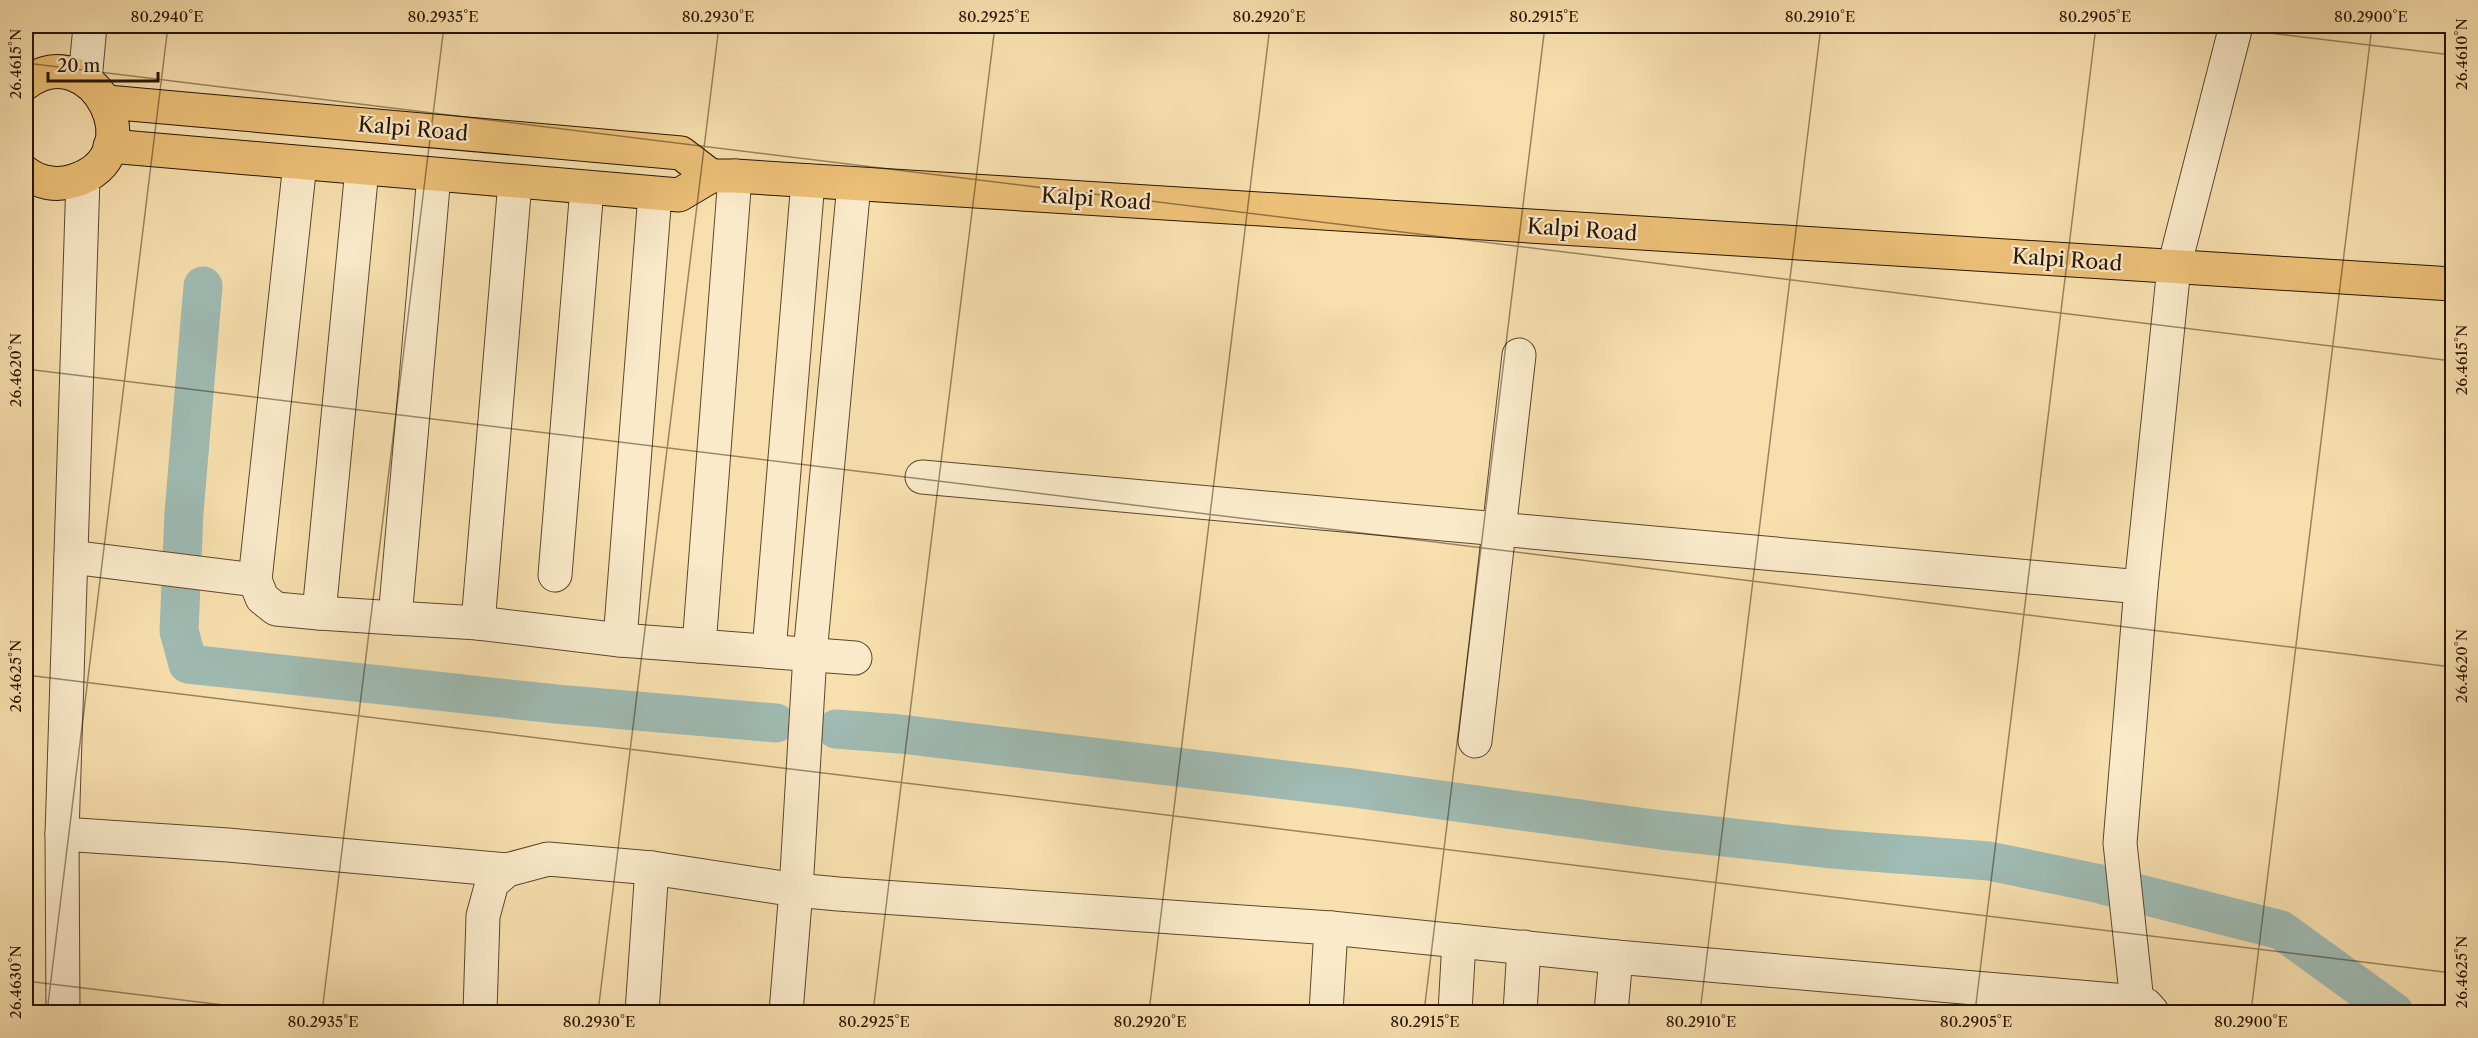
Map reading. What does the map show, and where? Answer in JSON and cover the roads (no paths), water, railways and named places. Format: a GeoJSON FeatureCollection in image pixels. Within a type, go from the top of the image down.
{"type":"FeatureCollection","features":[{"type":"Feature","properties":{"kind":"main road","name":"Kalpi Road"},"geometry":{"type":"LineString","coordinates":[[26,82],[43,74],[57,72],[72,74],[96,91],[681,153],[723,176],[2452,284]]}},
{"type":"Feature","properties":{"kind":"main road"},"geometry":{"type":"LineString","coordinates":[[26,173],[43,182],[57,184],[83,178],[105,159],[113,131],[96,91]]}},
{"type":"Feature","properties":{"kind":"main road","name":"Kalpi Road"},"geometry":{"type":"LineString","coordinates":[[110,146],[656,194],[680,195],[723,176]]}},
{"type":"Feature","properties":{"kind":"street"},"geometry":{"type":"LineString","coordinates":[[90,26],[96,91]]}},
{"type":"Feature","properties":{"kind":"street"},"geometry":{"type":"LineString","coordinates":[[62,834],[228,844],[507,870],[548,859],[652,868],[796,890],[1331,928],[2144,1007],[2130,930],[2121,851],[2141,587],[2174,267],[2236,26]]}},
{"type":"Feature","properties":{"kind":"street"},"geometry":{"type":"LineString","coordinates":[[300,163],[255,580],[262,598],[276,609],[478,623],[620,640],[855,658]]}},
{"type":"Feature","properties":{"kind":"street"},"geometry":{"type":"LineString","coordinates":[[319,613],[362,169]]}},
{"type":"Feature","properties":{"kind":"street"},"geometry":{"type":"LineString","coordinates":[[395,618],[434,175]]}},
{"type":"Feature","properties":{"kind":"street"},"geometry":{"type":"LineString","coordinates":[[699,646],[723,176]]}},
{"type":"Feature","properties":{"kind":"street"},"geometry":{"type":"LineString","coordinates":[[63,1012],[62,834],[83,178]]}},
{"type":"Feature","properties":{"kind":"street"},"geometry":{"type":"LineString","coordinates":[[770,651],[808,181]]}},
{"type":"Feature","properties":{"kind":"street"},"geometry":{"type":"LineString","coordinates":[[478,623],[515,182]]}},
{"type":"Feature","properties":{"kind":"street"},"geometry":{"type":"LineString","coordinates":[[786,1012],[796,890],[810,654],[854,184]]}},
{"type":"Feature","properties":{"kind":"street"},"geometry":{"type":"LineString","coordinates":[[555,575],[587,188]]}},
{"type":"Feature","properties":{"kind":"street"},"geometry":{"type":"LineString","coordinates":[[620,640],[656,194]]}},
{"type":"Feature","properties":{"kind":"street"},"geometry":{"type":"LineString","coordinates":[[1475,741],[1519,355]]}},
{"type":"Feature","properties":{"kind":"street"},"geometry":{"type":"LineString","coordinates":[[922,477],[2141,587]]}},
{"type":"Feature","properties":{"kind":"street"},"geometry":{"type":"LineString","coordinates":[[71,557],[255,580]]}},
{"type":"Feature","properties":{"kind":"street"},"geometry":{"type":"LineString","coordinates":[[642,1012],[652,868]]}},
{"type":"Feature","properties":{"kind":"street"},"geometry":{"type":"LineString","coordinates":[[480,1012],[483,916],[492,883],[507,870]]}},
{"type":"Feature","properties":{"kind":"street"},"geometry":{"type":"LineString","coordinates":[[1326,1012],[1331,928]]}},
{"type":"Feature","properties":{"kind":"street"},"geometry":{"type":"LineString","coordinates":[[1455,1012],[1459,941]]}},
{"type":"Feature","properties":{"kind":"street"},"geometry":{"type":"LineString","coordinates":[[1520,1012],[1524,947]]}},
{"type":"Feature","properties":{"kind":"street"},"geometry":{"type":"LineString","coordinates":[[1611,1012],[1616,957]]}},
{"type":"Feature","properties":{"kind":"waterway"},"geometry":{"type":"LineString","coordinates":[[203,286],[184,513],[179,631],[188,664],[556,704],[776,723]]}},
{"type":"Feature","properties":{"kind":"waterway"},"geometry":{"type":"LineString","coordinates":[[836,729],[900,734],[1353,788],[1661,830],[1832,849],[1989,861],[2096,883],[2281,930],[2394,1012]]}}]}
